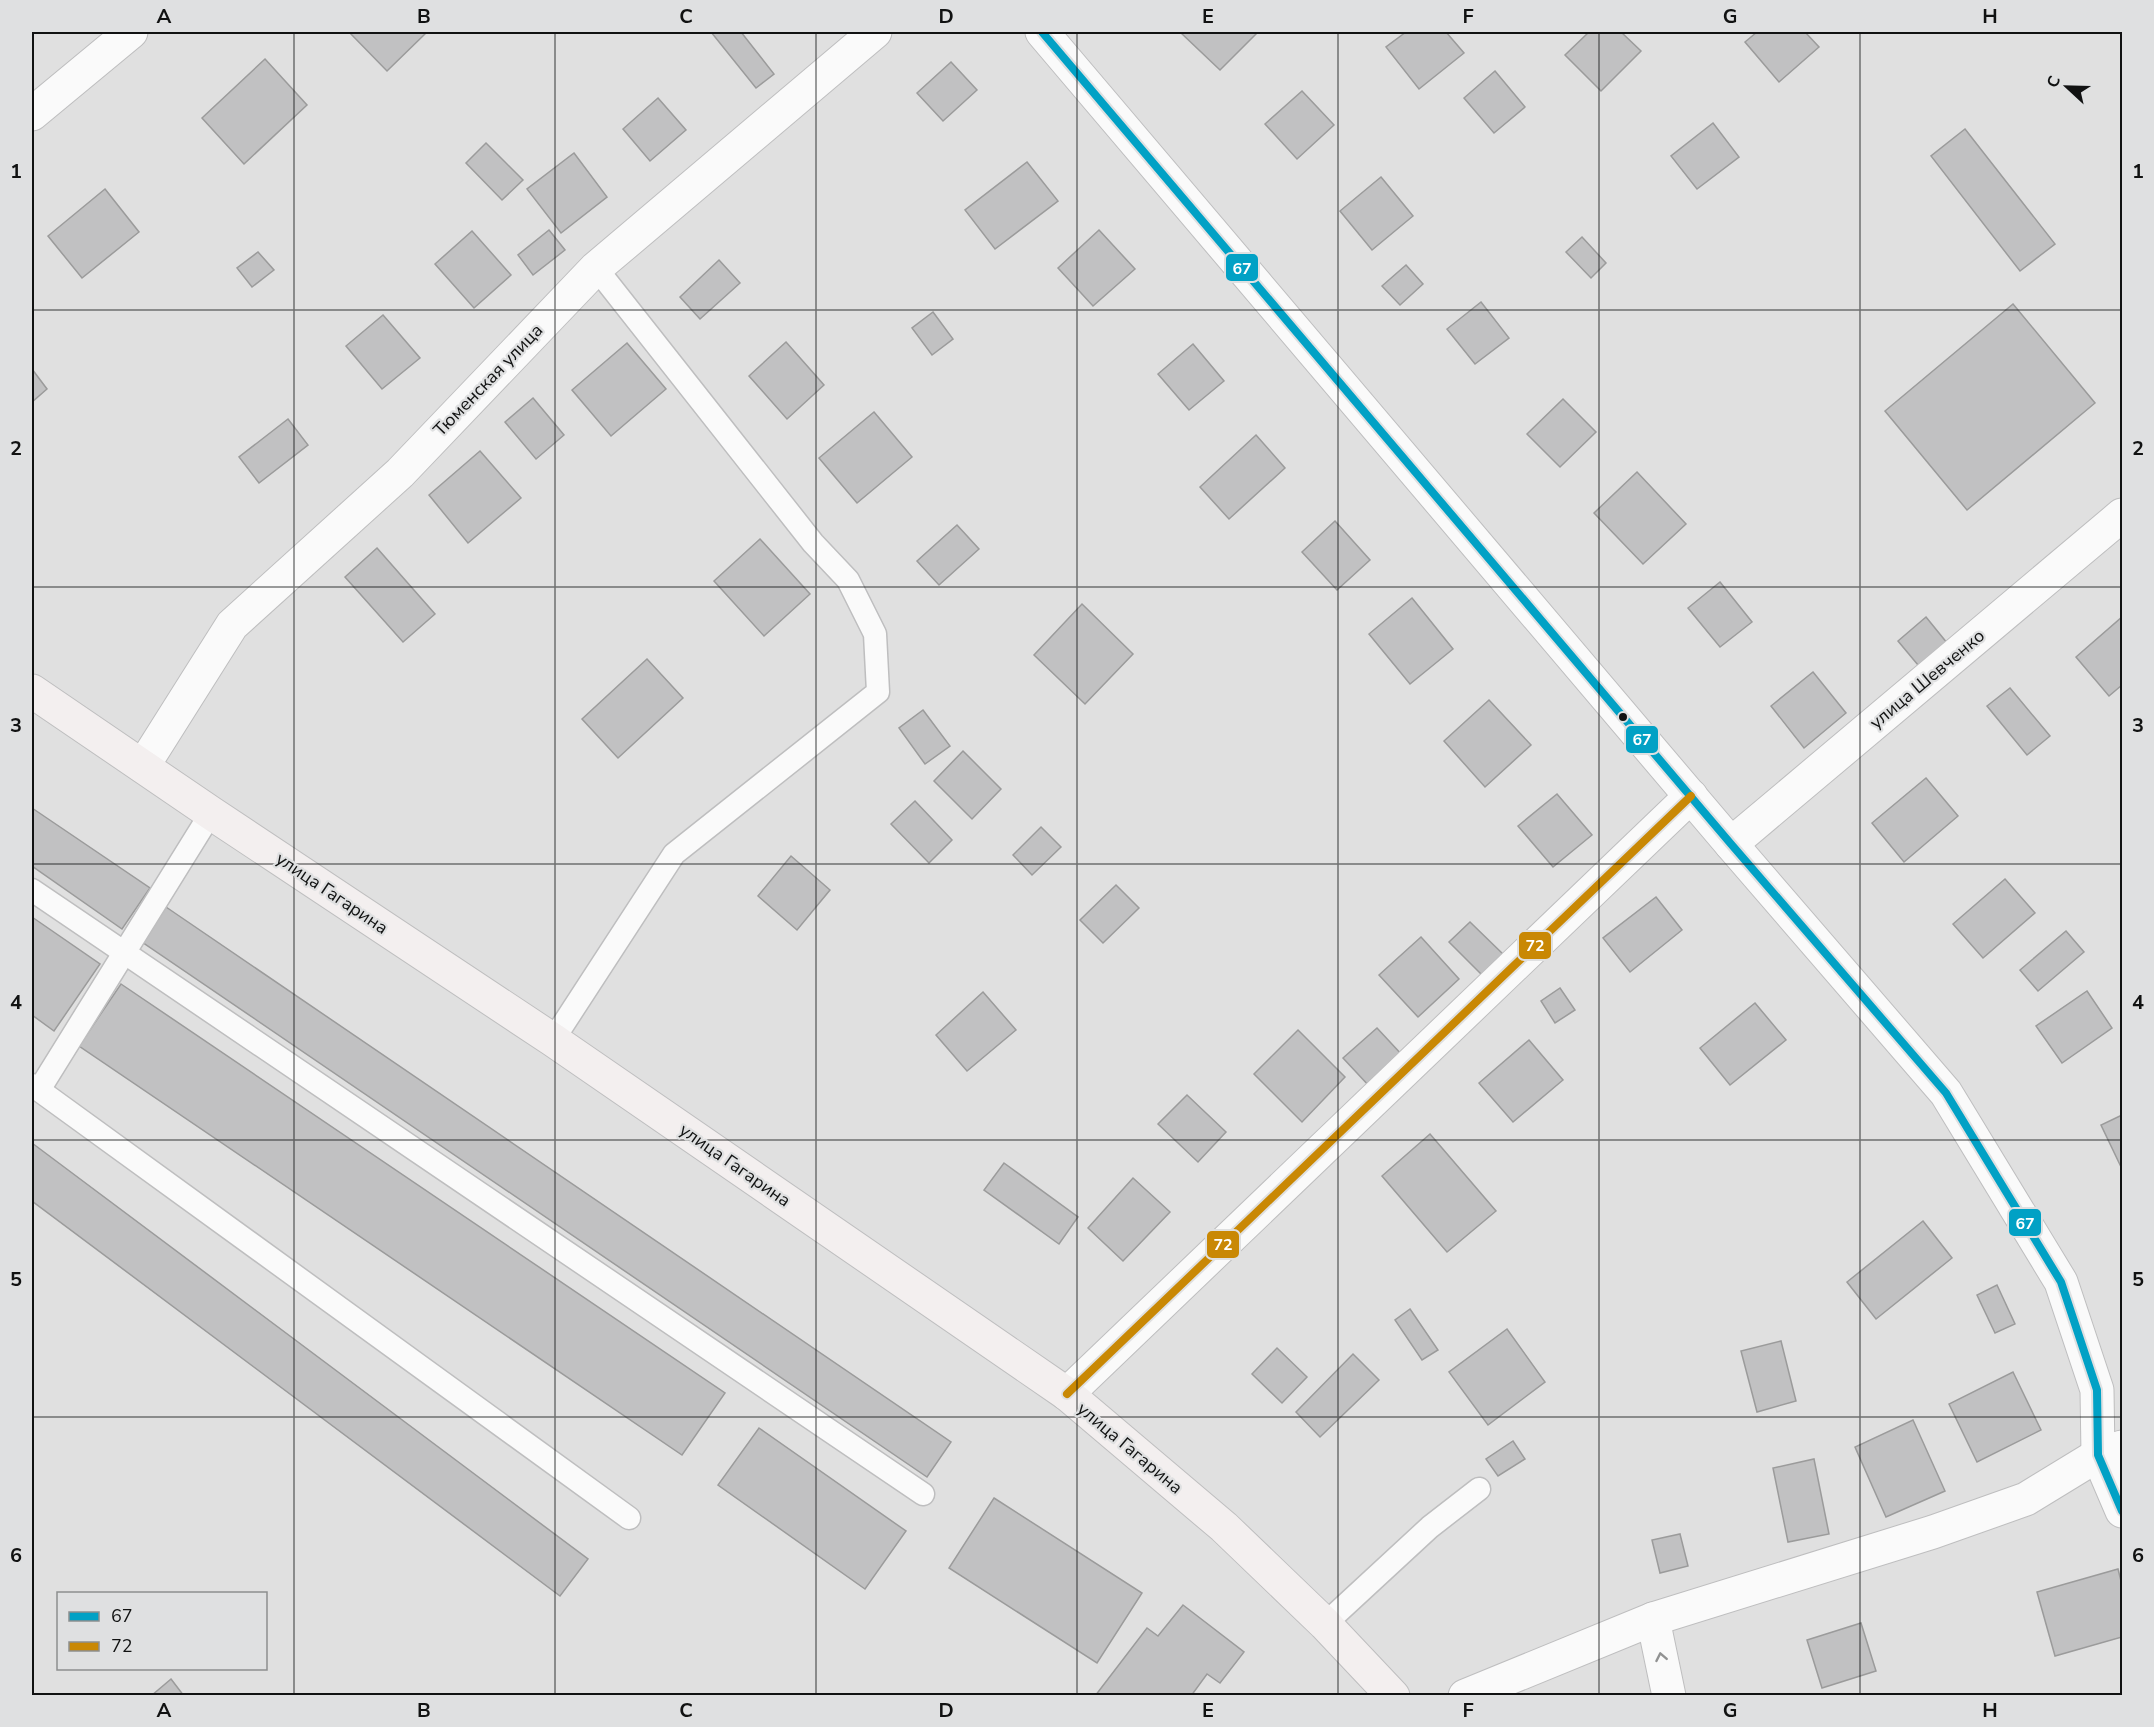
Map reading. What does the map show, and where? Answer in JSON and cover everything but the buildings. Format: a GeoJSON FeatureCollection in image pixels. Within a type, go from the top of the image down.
{"type":"FeatureCollection","features":[{"type":"Feature","properties":{"kind":"main road","name":"улица Гагарина"},"geometry":{"type":"LineString","coordinates":[[32,691],[553,1040],[1066,1394],[1224,1527],[1325,1624],[1394,1695]]}},
{"type":"Feature","properties":{"kind":"street"},"geometry":{"type":"LineString","coordinates":[[32,114],[130,32]]}},
{"type":"Feature","properties":{"kind":"street","name":"Тюменская улица"},"geometry":{"type":"LineString","coordinates":[[143,766],[232,626],[400,473],[596,268],[875,32]]}},
{"type":"Feature","properties":{"kind":"street"},"geometry":{"type":"LineString","coordinates":[[1042,32],[1731,844],[1946,1093],[2061,1282],[2097,1390],[2122,1511]]}},
{"type":"Feature","properties":{"kind":"street","name":"улица Шевченко"},"geometry":{"type":"LineString","coordinates":[[1731,844],[2120,522]]}},
{"type":"Feature","properties":{"kind":"street"},"geometry":{"type":"LineString","coordinates":[[1066,1394],[1691,796]]}},
{"type":"Feature","properties":{"kind":"street"},"geometry":{"type":"LineString","coordinates":[[1465,1695],[1653,1619],[1933,1532],[2026,1499],[2110,1451]]}},
{"type":"Feature","properties":{"kind":"street"},"geometry":{"type":"LineString","coordinates":[[1653,1619],[1669,1695]]}},
{"type":"Feature","properties":{"kind":"lane"},"geometry":{"type":"LineString","coordinates":[[553,1040],[674,854],[878,692],[875,634],[848,580],[813,543],[596,268]]}},
{"type":"Feature","properties":{"kind":"lane"},"geometry":{"type":"LineString","coordinates":[[211,813],[124,954],[35,1087],[629,1518]]}},
{"type":"Feature","properties":{"kind":"lane"},"geometry":{"type":"LineString","coordinates":[[32,890],[922,1494]]}},
{"type":"Feature","properties":{"kind":"lane"},"geometry":{"type":"LineString","coordinates":[[1325,1624],[1430,1527],[1479,1489]]}},
{"type":"Feature","properties":{"kind":"transit line","name":"67"},"geometry":{"type":"LineString","coordinates":[[1042,32],[1731,844],[1946,1093],[2061,1282],[2097,1390],[2098,1455],[2122,1511]]}},
{"type":"Feature","properties":{"kind":"transit line","name":"72"},"geometry":{"type":"LineString","coordinates":[[1067,1394],[1691,796]]}}]}
